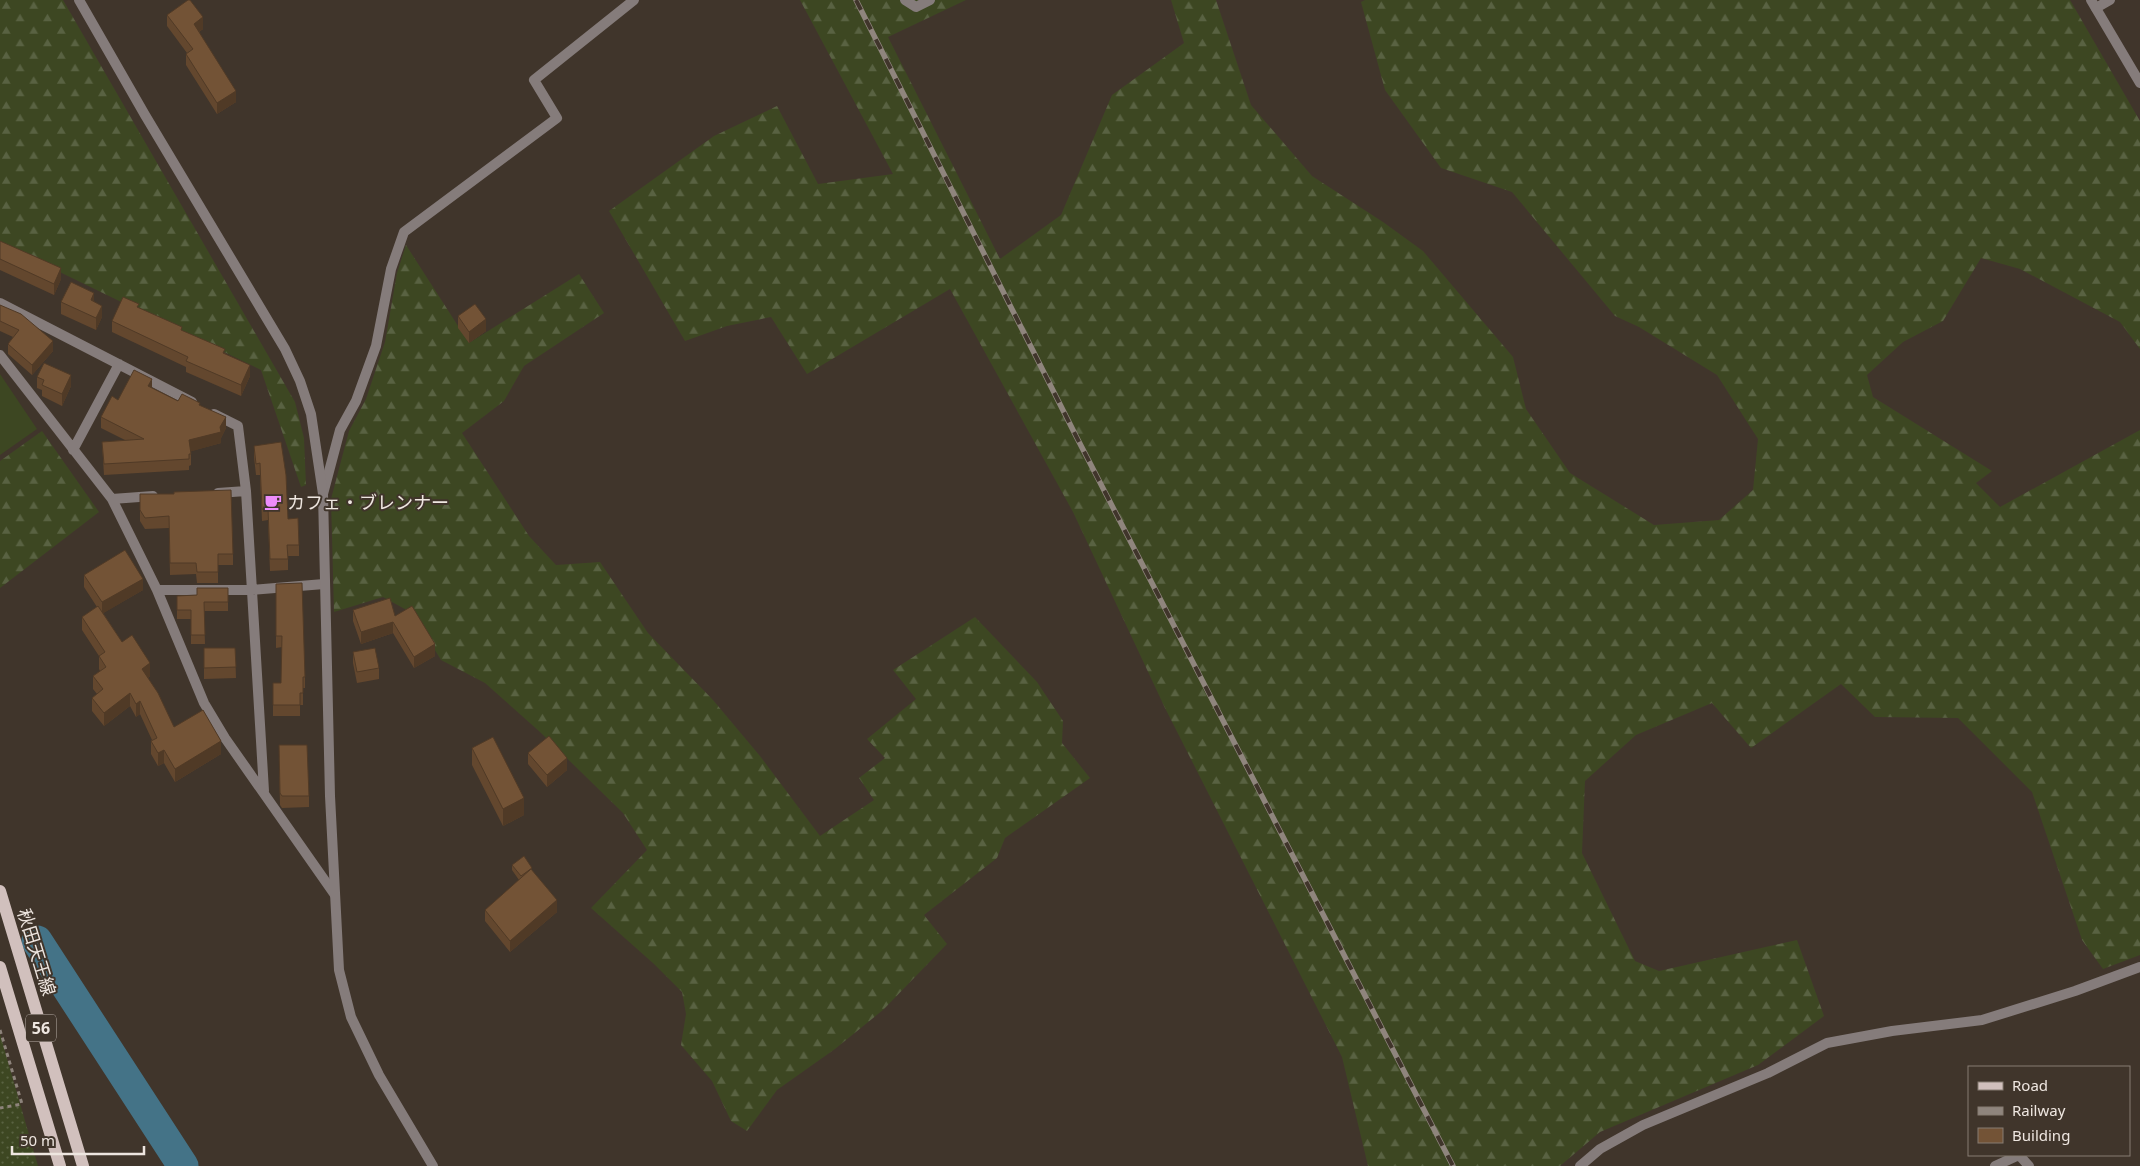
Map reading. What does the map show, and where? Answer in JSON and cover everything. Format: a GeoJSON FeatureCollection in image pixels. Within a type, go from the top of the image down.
{"type":"FeatureCollection","features":[{"type":"Feature","properties":{"kind":"main road","name":"秋田天王線"},"geometry":{"type":"LineString","coordinates":[[0,891],[83,1166]]}},
{"type":"Feature","properties":{"kind":"main road","name":"56"},"geometry":{"type":"LineString","coordinates":[[0,967],[60,1166]]}},
{"type":"Feature","properties":{"kind":"street"},"geometry":{"type":"LineString","coordinates":[[79,0],[145,115],[285,349],[300,381],[311,414],[323,494],[324,584],[339,970],[351,1017],[378,1075],[433,1166]]}},
{"type":"Feature","properties":{"kind":"street"},"geometry":{"type":"LineString","coordinates":[[323,494],[340,430],[356,401],[376,346],[391,268],[404,232],[557,118],[534,80],[634,0]]}},
{"type":"Feature","properties":{"kind":"street"},"geometry":{"type":"LineString","coordinates":[[905,0],[916,7],[930,0]]}},
{"type":"Feature","properties":{"kind":"street"},"geometry":{"type":"LineString","coordinates":[[2110,0],[2094,4],[2140,83]]}},
{"type":"Feature","properties":{"kind":"street"},"geometry":{"type":"LineString","coordinates":[[0,303],[238,426],[246,491],[264,792]]}},
{"type":"Feature","properties":{"kind":"street"},"geometry":{"type":"LineString","coordinates":[[0,355],[112,499],[157,590],[204,703],[225,738],[336,895]]}},
{"type":"Feature","properties":{"kind":"street"},"geometry":{"type":"LineString","coordinates":[[73,450],[119,364]]}},
{"type":"Feature","properties":{"kind":"street"},"geometry":{"type":"LineString","coordinates":[[208,493],[246,491]]}},
{"type":"Feature","properties":{"kind":"street"},"geometry":{"type":"LineString","coordinates":[[112,499],[160,496]]}},
{"type":"Feature","properties":{"kind":"street"},"geometry":{"type":"LineString","coordinates":[[157,590],[252,590],[324,584]]}},
{"type":"Feature","properties":{"kind":"street"},"geometry":{"type":"LineString","coordinates":[[1580,1166],[1600,1149],[1643,1126],[1768,1073],[1827,1043],[1892,1031],[1982,1020],[2075,991],[2140,967]]}},
{"type":"Feature","properties":{"kind":"street"},"geometry":{"type":"LineString","coordinates":[[1995,1166],[2017,1156]]}},
{"type":"Feature","properties":{"kind":"street"},"geometry":{"type":"LineString","coordinates":[[2020,1156],[2029,1166]]}},
{"type":"Feature","properties":{"kind":"path"},"geometry":{"type":"LineString","coordinates":[[0,1030],[22,1104],[0,1108]]}},
{"type":"Feature","properties":{"kind":"green space"},"geometry":{"type":"Polygon","coordinates":[[[0,0],[63,0],[295,402],[304,438],[306,485],[301,487],[261,370],[0,243],[0,0]]]}},
{"type":"Feature","properties":{"kind":"green space"},"geometry":{"type":"Polygon","coordinates":[[[800,0],[966,0],[888,37],[1000,259],[1061,215],[1112,95],[1184,43],[1171,0],[1216,0],[1251,105],[1312,176],[1383,222],[1423,251],[1513,357],[1526,409],[1570,473],[1654,525],[1719,520],[1753,490],[1758,439],[1717,375],[1639,327],[1615,316],[1512,192],[1441,168],[1385,90],[1361,2],[1365,0],[2070,0],[2140,121],[2140,349],[2120,322],[2020,269],[1981,258],[1943,321],[1903,342],[1867,375],[1873,397],[1992,471],[1976,483],[2000,507],[2140,430],[2140,955],[2103,969],[2082,940],[2032,792],[1958,718],[1875,717],[1841,684],[1751,748],[1712,703],[1636,735],[1585,781],[1582,853],[1635,961],[1659,971],[1797,940],[1824,1016],[1758,1065],[1600,1132],[1560,1166],[1368,1166],[1342,1057],[1165,708],[1073,512],[950,289],[807,374],[771,317],[727,326],[685,341],[609,211],[714,136],[777,106],[818,184],[893,174],[800,0]]]}},
{"type":"Feature","properties":{"kind":"green space"},"geometry":{"type":"Polygon","coordinates":[[[406,245],[469,343],[579,274],[604,313],[524,366],[504,401],[462,433],[529,536],[556,565],[600,562],[648,633],[713,700],[760,756],[820,836],[874,800],[859,778],[885,758],[867,739],[916,699],[893,670],[975,617],[1037,682],[1063,721],[1062,743],[1090,778],[1005,838],[997,858],[924,915],[947,944],[883,1010],[835,1049],[777,1090],[747,1131],[731,1121],[712,1081],[681,1045],[686,1014],[682,992],[654,964],[591,908],[647,850],[623,813],[540,732],[485,683],[441,660],[412,613],[383,597],[334,612],[331,499],[349,431],[366,399],[385,342],[397,273],[406,245]]]}},
{"type":"Feature","properties":{"kind":"green space"},"geometry":{"type":"Polygon","coordinates":[[[0,374],[37,429],[0,455],[0,374]]]}},
{"type":"Feature","properties":{"kind":"green space"},"geometry":{"type":"Polygon","coordinates":[[[42,431],[99,512],[0,588],[0,461],[42,431]]]}},
{"type":"Feature","properties":{"kind":"green space"},"geometry":{"type":"Polygon","coordinates":[[[0,1034],[38,1166],[0,1166],[0,1034]]]}},
{"type":"Feature","properties":{"kind":"building"},"geometry":{"type":"Polygon","coordinates":[[[188,0],[203,17],[194,24],[236,91],[217,103],[186,54],[193,49],[167,15],[188,0]]]}},
{"type":"Feature","properties":{"kind":"building"},"geometry":{"type":"Polygon","coordinates":[[[0,241],[61,268],[54,284],[0,259],[0,241]]]}},
{"type":"Feature","properties":{"kind":"building"},"geometry":{"type":"Polygon","coordinates":[[[71,282],[94,293],[91,300],[102,306],[96,318],[61,302],[71,282]]]}},
{"type":"Feature","properties":{"kind":"building"},"geometry":{"type":"Polygon","coordinates":[[[123,297],[139,304],[137,307],[182,327],[181,330],[225,349],[223,353],[250,365],[241,385],[186,361],[188,357],[112,321],[123,297]]]}},
{"type":"Feature","properties":{"kind":"building"},"geometry":{"type":"Polygon","coordinates":[[[475,304],[486,319],[469,332],[458,316],[475,304]]]}},
{"type":"Feature","properties":{"kind":"building"},"geometry":{"type":"Polygon","coordinates":[[[0,305],[21,314],[53,341],[32,365],[8,344],[19,330],[0,321],[0,305]]]}},
{"type":"Feature","properties":{"kind":"building"},"geometry":{"type":"Polygon","coordinates":[[[44,363],[71,375],[62,394],[42,385],[44,380],[37,377],[44,363]]]}},
{"type":"Feature","properties":{"kind":"building"},"geometry":{"type":"Polygon","coordinates":[[[134,370],[152,379],[148,386],[178,401],[182,394],[200,403],[199,405],[226,417],[220,427],[221,432],[189,440],[191,454],[189,454],[189,459],[104,464],[102,442],[144,439],[101,417],[112,396],[118,400],[134,370]]]}},
{"type":"Feature","properties":{"kind":"building"},"geometry":{"type":"Polygon","coordinates":[[[281,442],[286,475],[288,519],[298,518],[299,545],[287,545],[288,559],[270,559],[268,509],[262,509],[260,463],[256,464],[254,446],[281,442]]]}},
{"type":"Feature","properties":{"kind":"building"},"geometry":{"type":"Polygon","coordinates":[[[231,490],[233,554],[218,554],[218,572],[197,572],[196,563],[170,563],[169,516],[145,518],[140,510],[140,494],[231,490]]]}},
{"type":"Feature","properties":{"kind":"building"},"geometry":{"type":"Polygon","coordinates":[[[125,550],[143,579],[102,602],[84,575],[125,550]]]}},
{"type":"Feature","properties":{"kind":"building"},"geometry":{"type":"Polygon","coordinates":[[[302,583],[305,677],[303,677],[303,693],[300,693],[300,705],[273,705],[273,683],[281,683],[282,636],[276,636],[276,584],[302,583]]]}},
{"type":"Feature","properties":{"kind":"building"},"geometry":{"type":"Polygon","coordinates":[[[197,588],[228,588],[228,602],[204,602],[205,635],[191,635],[191,610],[177,610],[177,596],[197,595],[197,588]]]}},
{"type":"Feature","properties":{"kind":"building"},"geometry":{"type":"Polygon","coordinates":[[[390,598],[395,616],[412,606],[435,644],[414,657],[393,622],[361,632],[353,610],[390,598]]]}},
{"type":"Feature","properties":{"kind":"building"},"geometry":{"type":"Polygon","coordinates":[[[98,606],[122,642],[132,635],[150,663],[142,669],[158,693],[174,727],[203,710],[221,741],[175,769],[164,750],[158,753],[151,741],[157,738],[140,701],[136,704],[130,693],[104,713],[92,698],[103,689],[93,676],[106,667],[99,656],[105,652],[82,617],[98,606]]]}},
{"type":"Feature","properties":{"kind":"building"},"geometry":{"type":"Polygon","coordinates":[[[204,648],[235,648],[236,667],[204,668],[204,648]]]}},
{"type":"Feature","properties":{"kind":"building"},"geometry":{"type":"Polygon","coordinates":[[[375,648],[379,668],[357,672],[353,652],[375,648]]]}},
{"type":"Feature","properties":{"kind":"building"},"geometry":{"type":"Polygon","coordinates":[[[549,736],[567,758],[547,775],[528,753],[549,736]]]}},
{"type":"Feature","properties":{"kind":"building"},"geometry":{"type":"Polygon","coordinates":[[[493,737],[524,798],[503,809],[472,748],[493,737]]]}},
{"type":"Feature","properties":{"kind":"building"},"geometry":{"type":"Polygon","coordinates":[[[279,745],[307,745],[309,796],[282,796],[280,793],[279,745]]]}},
{"type":"Feature","properties":{"kind":"building"},"geometry":{"type":"Polygon","coordinates":[[[524,856],[532,868],[521,876],[512,865],[524,856]]]}},
{"type":"Feature","properties":{"kind":"building"},"geometry":{"type":"Polygon","coordinates":[[[531,869],[557,900],[510,941],[485,910],[531,869]]]}},
{"type":"Feature","properties":{"kind":"waterway"},"geometry":{"type":"LineString","coordinates":[[37,941],[183,1166]]}},
{"type":"Feature","properties":{"kind":"railway"},"geometry":{"type":"LineString","coordinates":[[856,0],[1076,436],[1453,1166]]}},
{"type":"Feature","properties":{"kind":"place","name":"カフェ・ブレンナー"},"geometry":{"type":"Point","coordinates":[273,502]}}]}
